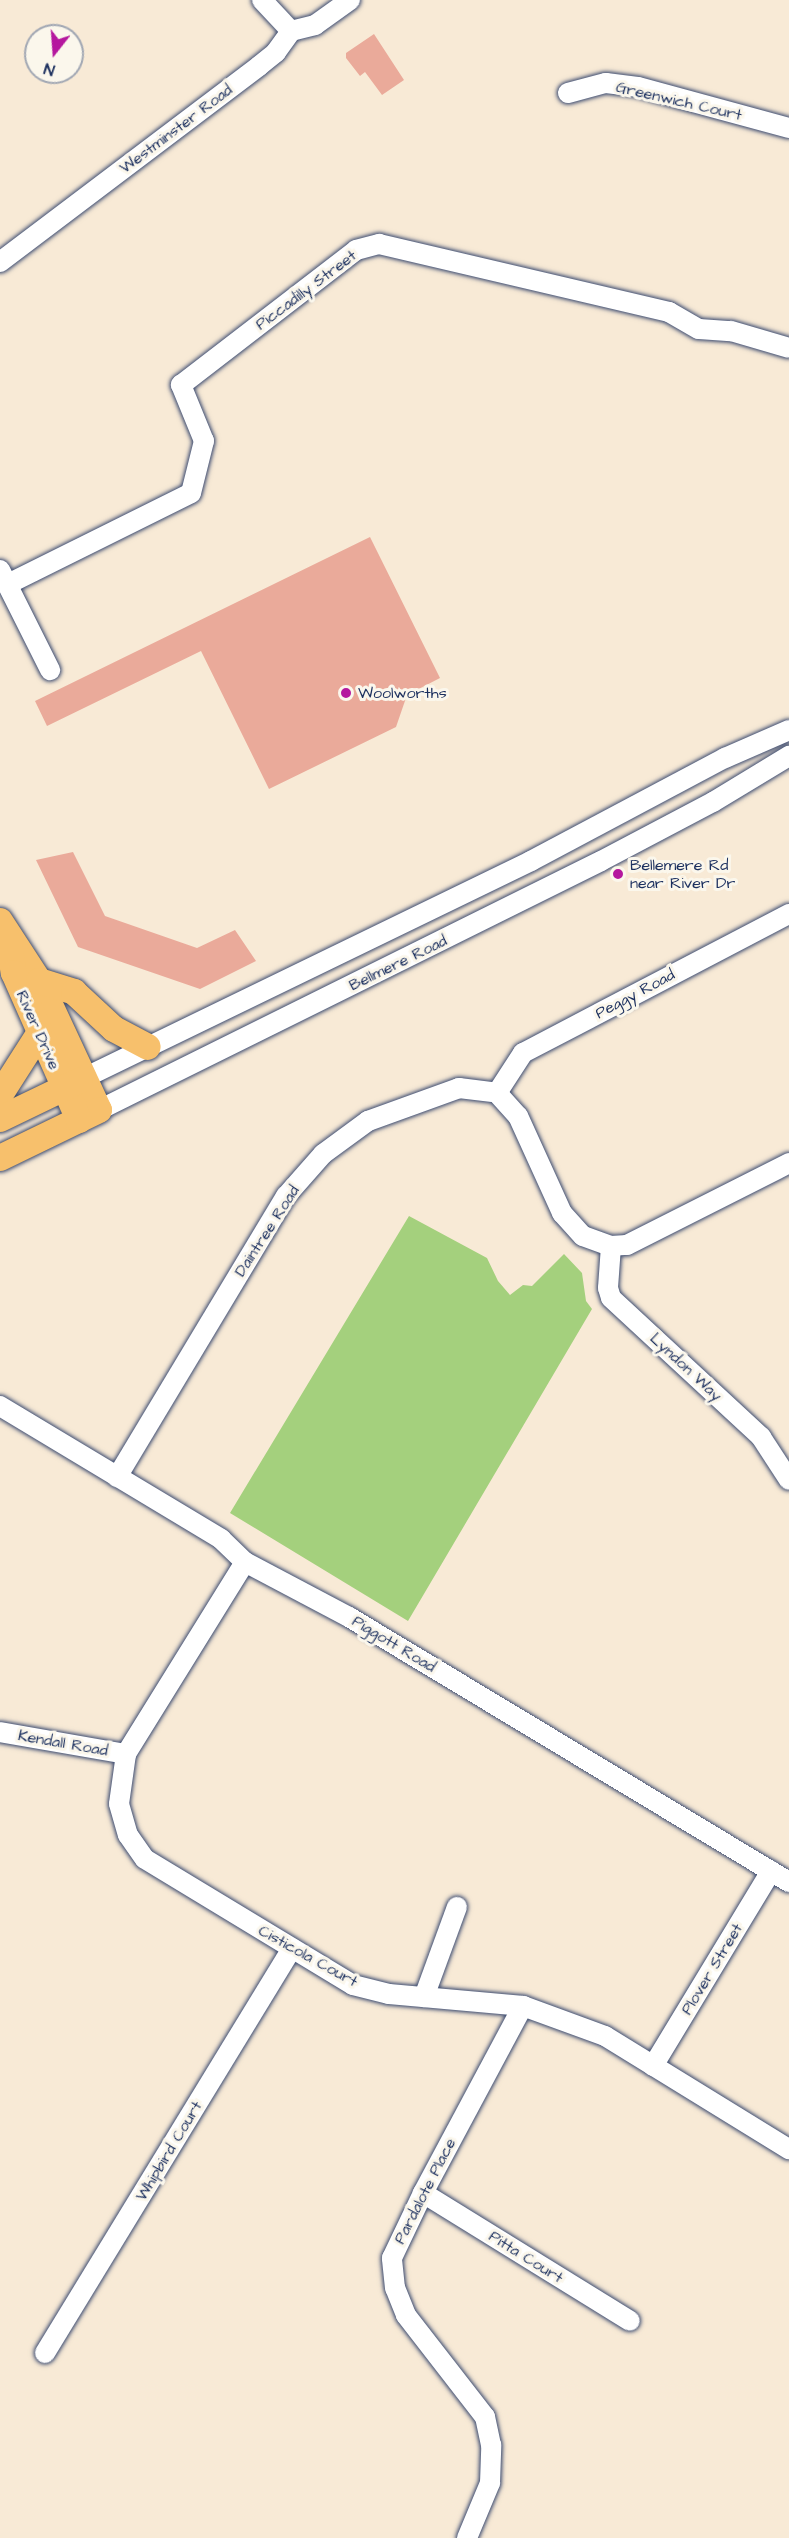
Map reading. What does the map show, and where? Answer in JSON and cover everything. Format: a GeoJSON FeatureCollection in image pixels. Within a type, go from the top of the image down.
{"type":"FeatureCollection","features":[{"type":"Feature","properties":{"kind":"main road","name":"River Drive"},"geometry":{"type":"LineString","coordinates":[[4,929],[14,974],[39,1034],[74,1083]]}},
{"type":"Feature","properties":{"kind":"main road","name":"River Drive"},"geometry":{"type":"LineString","coordinates":[[4,929],[39,981],[74,1083],[89,1115]]}},
{"type":"Feature","properties":{"kind":"main road"},"geometry":{"type":"LineString","coordinates":[[39,981],[74,992],[114,1029],[148,1047]]}},
{"type":"Feature","properties":{"kind":"main road"},"geometry":{"type":"LineString","coordinates":[[0,1095],[39,1034]]}},
{"type":"Feature","properties":{"kind":"main road","name":"Bellmere Road"},"geometry":{"type":"LineString","coordinates":[[0,1119],[74,1083]]}},
{"type":"Feature","properties":{"kind":"main road","name":"Bellmere Road"},"geometry":{"type":"LineString","coordinates":[[0,1158],[89,1115]]}},
{"type":"Feature","properties":{"kind":"street"},"geometry":{"type":"LineString","coordinates":[[262,0],[291,31],[315,25],[350,0]]}},
{"type":"Feature","properties":{"kind":"street","name":"Westminster Road"},"geometry":{"type":"LineString","coordinates":[[0,262],[259,66],[276,52],[291,31]]}},
{"type":"Feature","properties":{"kind":"street","name":"Greenwich Court"},"geometry":{"type":"LineString","coordinates":[[568,93],[606,83],[638,87],[789,128]]}},
{"type":"Feature","properties":{"kind":"street","name":"Piccadilly Street"},"geometry":{"type":"LineString","coordinates":[[4,577],[191,493],[204,441],[181,385],[356,250],[379,244],[669,312],[699,329],[731,331],[789,348]]}},
{"type":"Feature","properties":{"kind":"street"},"geometry":{"type":"LineString","coordinates":[[4,577],[50,670]]}},
{"type":"Feature","properties":{"kind":"street","name":"Bellmere Road"},"geometry":{"type":"LineString","coordinates":[[74,1083],[531,861],[725,758],[789,730]]}},
{"type":"Feature","properties":{"kind":"street","name":"Bellmere Road"},"geometry":{"type":"LineString","coordinates":[[89,1115],[591,866],[713,802],[789,756]]}},
{"type":"Feature","properties":{"kind":"street","name":"Peggy Road"},"geometry":{"type":"LineString","coordinates":[[497,1093],[524,1053],[789,914]]}},
{"type":"Feature","properties":{"kind":"street","name":"Daintree Road"},"geometry":{"type":"LineString","coordinates":[[117,1478],[286,1196],[322,1154],[368,1121],[423,1099],[459,1088],[497,1093]]}},
{"type":"Feature","properties":{"kind":"street"},"geometry":{"type":"LineString","coordinates":[[497,1093],[518,1116],[562,1214],[583,1236],[611,1246],[627,1245],[789,1162]]}},
{"type":"Feature","properties":{"kind":"street","name":"Lyndon Way"},"geometry":{"type":"LineString","coordinates":[[611,1246],[608,1288],[611,1298],[761,1437],[789,1480]]}},
{"type":"Feature","properties":{"kind":"street","name":"Piggott Road"},"geometry":{"type":"LineString","coordinates":[[0,1406],[221,1539],[245,1562],[349,1617],[789,1882]]}},
{"type":"Feature","properties":{"kind":"street","name":"Cisticola Court"},"geometry":{"type":"LineString","coordinates":[[245,1562],[126,1754],[118,1804],[128,1835],[145,1859],[352,1984],[389,1995],[523,2006],[605,2036],[789,2148]]}},
{"type":"Feature","properties":{"kind":"street","name":"Kendall Road"},"geometry":{"type":"LineString","coordinates":[[0,1732],[126,1754]]}},
{"type":"Feature","properties":{"kind":"street","name":"Plover Street"},"geometry":{"type":"LineString","coordinates":[[653,2066],[771,1871]]}},
{"type":"Feature","properties":{"kind":"street"},"geometry":{"type":"LineString","coordinates":[[424,1997],[457,1907]]}},
{"type":"Feature","properties":{"kind":"street","name":"Whipbird Court"},"geometry":{"type":"LineString","coordinates":[[45,2353],[292,1949]]}},
{"type":"Feature","properties":{"kind":"street","name":"Pardalote Place"},"geometry":{"type":"LineString","coordinates":[[467,2538],[490,2483],[491,2445],[485,2416],[406,2315],[395,2288],[392,2258],[423,2193],[523,2006]]}},
{"type":"Feature","properties":{"kind":"street","name":"Pitta Court"},"geometry":{"type":"LineString","coordinates":[[423,2193],[630,2321]]}},
{"type":"Feature","properties":{"kind":"green space"},"geometry":{"type":"Polygon","coordinates":[[[409,1216],[487,1258],[498,1281],[510,1295],[523,1285],[532,1286],[564,1254],[582,1273],[586,1301],[592,1309],[408,1621],[230,1513],[409,1216]]]}},
{"type":"Feature","properties":{"kind":"building"},"geometry":{"type":"Polygon","coordinates":[[[374,34],[404,80],[382,95],[365,72],[360,76],[346,58],[346,53],[374,34]]]}},
{"type":"Feature","properties":{"kind":"building"},"geometry":{"type":"Polygon","coordinates":[[[370,537],[440,678],[407,695],[396,727],[269,789],[201,651],[47,726],[35,701],[370,537]]]}},
{"type":"Feature","properties":{"kind":"building"},"geometry":{"type":"Polygon","coordinates":[[[73,852],[105,916],[197,948],[235,930],[256,961],[200,989],[78,947],[36,860],[73,852]]]}},
{"type":"Feature","properties":{"kind":"place","name":"Woolworths"},"geometry":{"type":"Point","coordinates":[346,693]}},
{"type":"Feature","properties":{"kind":"place","name":"Bellemere Rd near River Dr"},"geometry":{"type":"Point","coordinates":[618,874]}}]}
